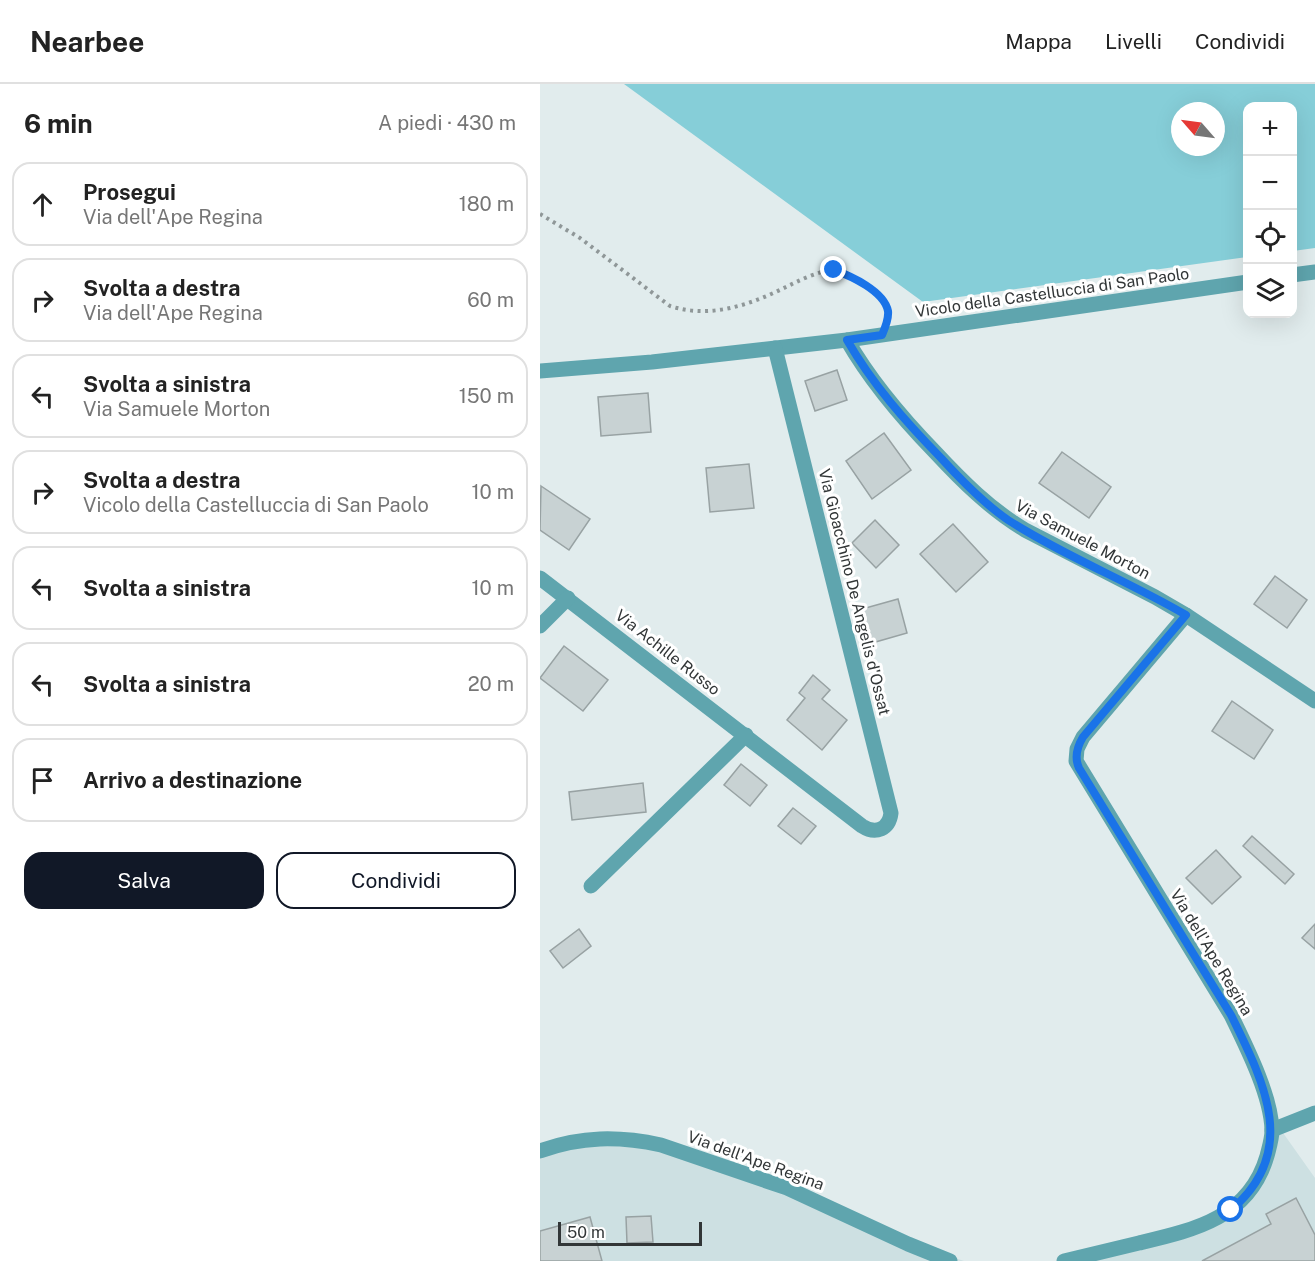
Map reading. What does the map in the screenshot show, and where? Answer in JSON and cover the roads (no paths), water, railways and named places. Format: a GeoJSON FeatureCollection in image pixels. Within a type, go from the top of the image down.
{"type":"FeatureCollection","features":[{"type":"Feature","properties":{"kind":"street"},"geometry":{"type":"LineString","coordinates":[[1297,274],[1315,272]]}},
{"type":"Feature","properties":{"kind":"street","name":"Vicolo della Castelluccia di San Paolo"},"geometry":{"type":"LineString","coordinates":[[540,371],[652,362],[847,340],[1243,283]]}},
{"type":"Feature","properties":{"kind":"street","name":"Via Samuele Morton"},"geometry":{"type":"LineString","coordinates":[[847,340],[888,402],[985,503],[1025,530],[1186,615],[1315,701]]}},
{"type":"Feature","properties":{"kind":"street","name":"Via Gioacchino De Angelis d'Ossat"},"geometry":{"type":"LineString","coordinates":[[775,348],[891,813],[890,820],[885,827],[869,831]]}},
{"type":"Feature","properties":{"kind":"street","name":"Via Achille Russo"},"geometry":{"type":"LineString","coordinates":[[540,578],[869,831]]}},
{"type":"Feature","properties":{"kind":"street"},"geometry":{"type":"LineString","coordinates":[[540,626],[568,598]]}},
{"type":"Feature","properties":{"kind":"street","name":"Via dell'Ape Regina"},"geometry":{"type":"LineString","coordinates":[[1064,1261],[1188,1230],[1218,1218],[1241,1201],[1257,1181],[1263,1170],[1271,1143],[1272,1130],[1260,1082],[1231,1015],[1076,761],[1077,749],[1083,737],[1186,615]]}},
{"type":"Feature","properties":{"kind":"street"},"geometry":{"type":"LineString","coordinates":[[591,886],[746,735]]}},
{"type":"Feature","properties":{"kind":"street"},"geometry":{"type":"LineString","coordinates":[[1272,1130],[1315,1113]]}},
{"type":"Feature","properties":{"kind":"street","name":"Via dell'Ape Regina"},"geometry":{"type":"LineString","coordinates":[[540,1151],[570,1142],[596,1138],[645,1142],[661,1146],[786,1188],[950,1261]]}}]}
